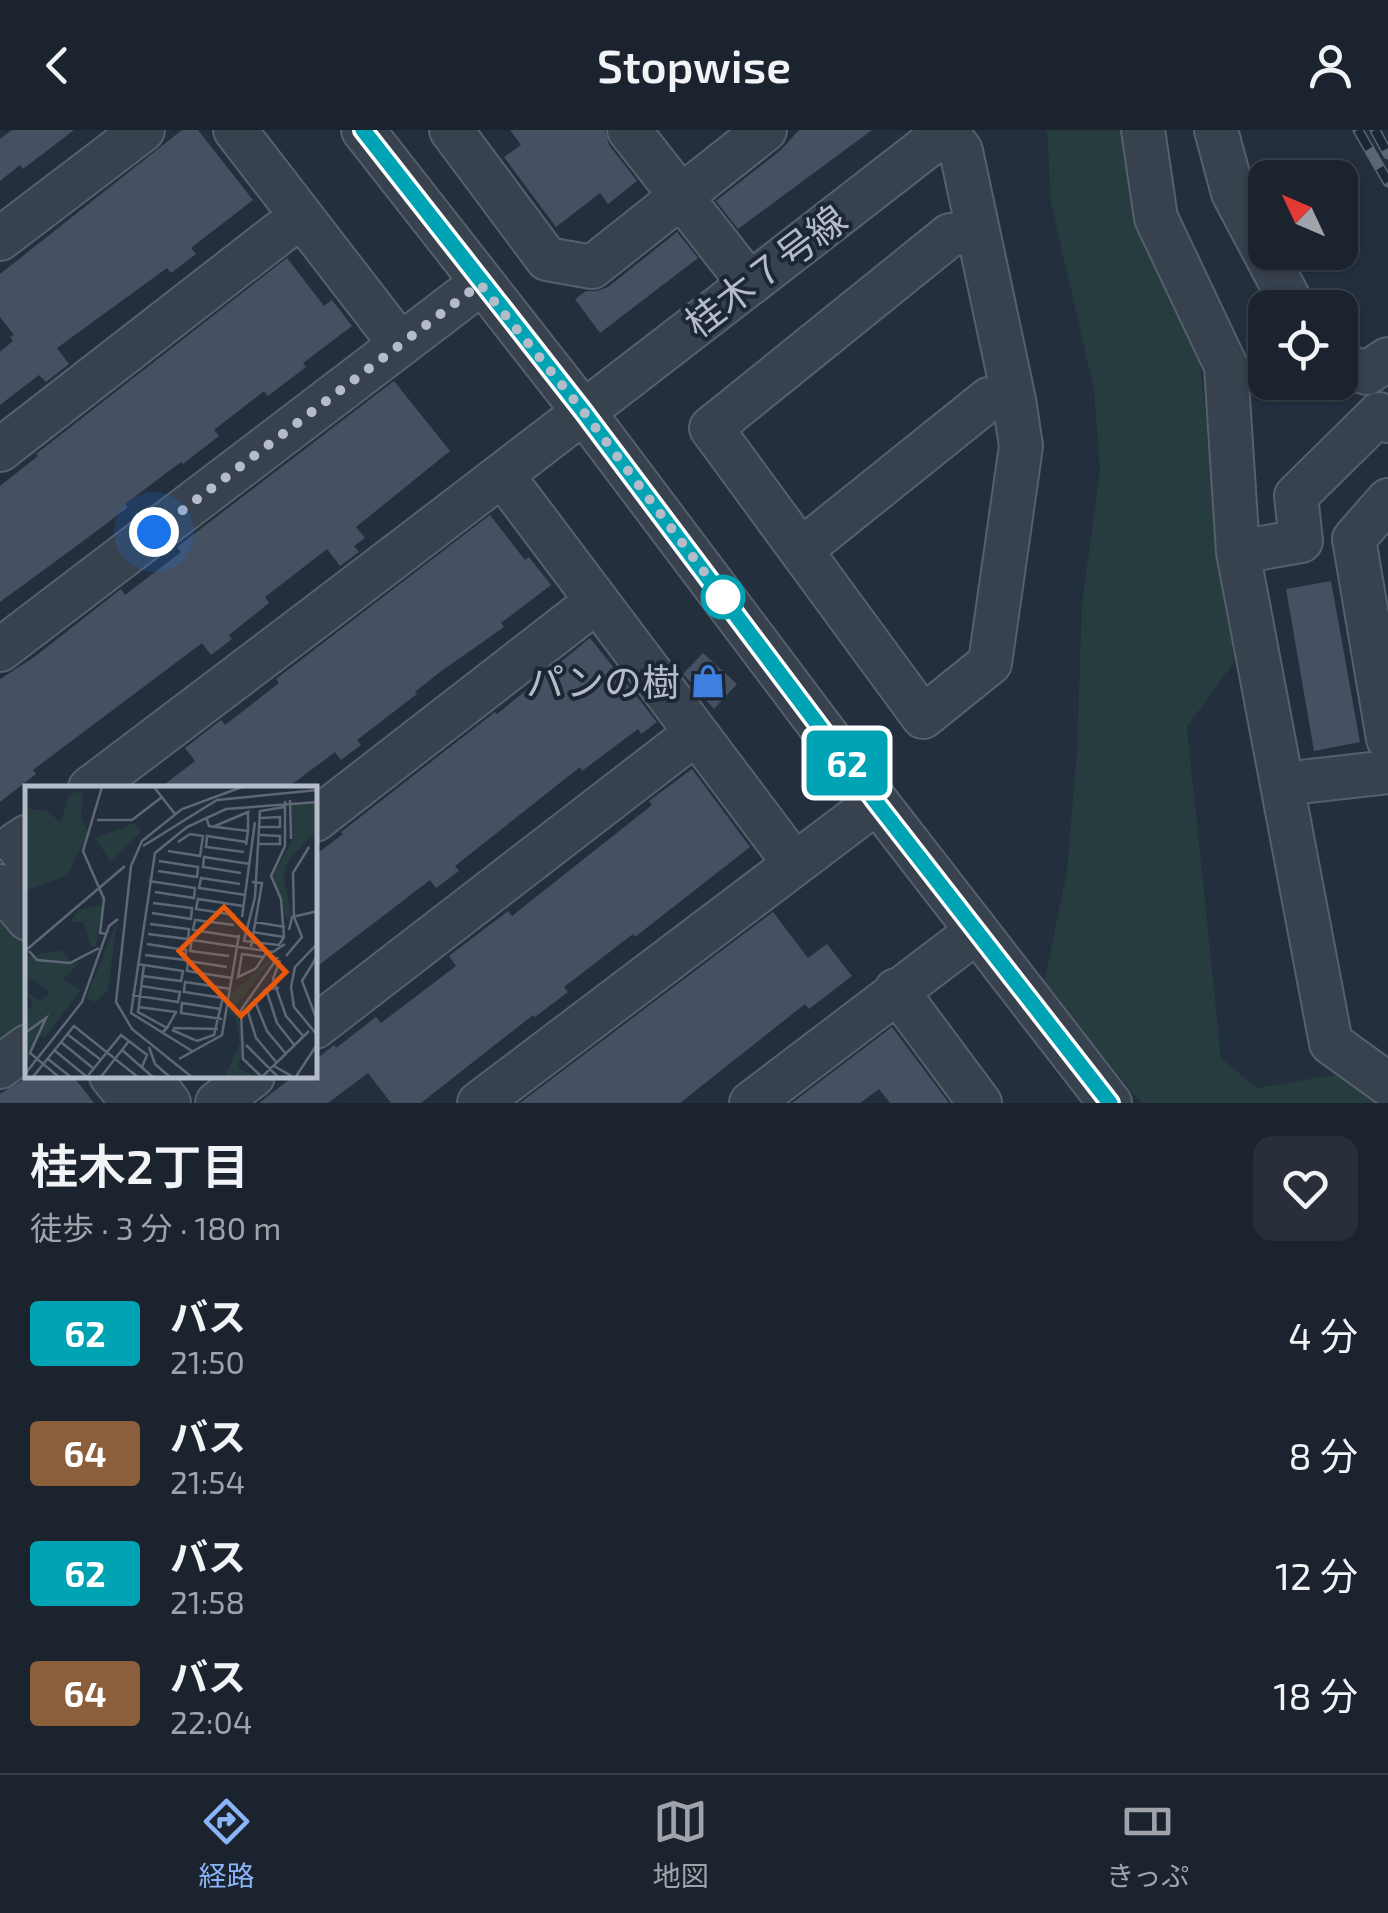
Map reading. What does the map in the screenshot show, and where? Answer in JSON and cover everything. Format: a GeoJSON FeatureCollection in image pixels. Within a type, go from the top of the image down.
{"type":"FeatureCollection","features":[{"type":"Feature","properties":{"kind":"street"},"geometry":{"type":"LineString","coordinates":[[0,238],[143,130]]}},
{"type":"Feature","properties":{"kind":"street"},"geometry":{"type":"LineString","coordinates":[[235,130],[400,344]]}},
{"type":"Feature","properties":{"kind":"street"},"geometry":{"type":"LineString","coordinates":[[363,130],[583,411],[876,802],[1110,1103]]}},
{"type":"Feature","properties":{"kind":"street"},"geometry":{"type":"LineString","coordinates":[[450,130],[547,259],[592,267],[765,130]]}},
{"type":"Feature","properties":{"kind":"street"},"geometry":{"type":"LineString","coordinates":[[629,130],[748,282]]}},
{"type":"Feature","properties":{"kind":"street"},"geometry":{"type":"LineString","coordinates":[[1143,130],[1156,218],[1226,366],[1238,552],[1332,1043],[1388,1084]]}},
{"type":"Feature","properties":{"kind":"street"},"geometry":{"type":"LineString","coordinates":[[1216,130],[1233,193],[1284,290]]}},
{"type":"Feature","properties":{"kind":"street"},"geometry":{"type":"LineString","coordinates":[[948,131],[961,151],[1014,400],[1020,446],[990,663],[923,717],[712,428],[950,235],[978,231]]}},
{"type":"Feature","properties":{"kind":"street","name":"桂木７号線"},"geometry":{"type":"LineString","coordinates":[[93,786],[503,476],[748,282],[948,131]]}},
{"type":"Feature","properties":{"kind":"street"},"geometry":{"type":"LineString","coordinates":[[0,450],[301,216]]}},
{"type":"Feature","properties":{"kind":"street"},"geometry":{"type":"LineString","coordinates":[[0,650],[480,284]]}},
{"type":"Feature","properties":{"kind":"street"},"geometry":{"type":"LineString","coordinates":[[1358,370],[1366,373],[1388,359]]}},
{"type":"Feature","properties":{"kind":"street"},"geometry":{"type":"LineString","coordinates":[[800,550],[989,399],[1014,400]]}},
{"type":"Feature","properties":{"kind":"street"},"geometry":{"type":"LineString","coordinates":[[1238,552],[1301,542],[1296,496],[1379,414],[1388,421]]}},
{"type":"Feature","properties":{"kind":"street"},"geometry":{"type":"LineString","coordinates":[[503,476],[794,863]]}},
{"type":"Feature","properties":{"kind":"street"},"geometry":{"type":"LineString","coordinates":[[1388,500],[1371,548],[1388,739]]}},
{"type":"Feature","properties":{"kind":"street"},"geometry":{"type":"LineString","coordinates":[[318,818],[597,601]]}},
{"type":"Feature","properties":{"kind":"street"},"geometry":{"type":"LineString","coordinates":[[318,1026],[696,733]]}},
{"type":"Feature","properties":{"kind":"street"},"geometry":{"type":"LineString","coordinates":[[1282,784],[1388,772]]}},
{"type":"Feature","properties":{"kind":"street"},"geometry":{"type":"LineString","coordinates":[[479,1103],[876,802]]}},
{"type":"Feature","properties":{"kind":"street"},"geometry":{"type":"LineString","coordinates":[[25,838],[16,844],[25,855]]}},
{"type":"Feature","properties":{"kind":"street"},"geometry":{"type":"LineString","coordinates":[[0,886],[25,915]]}},
{"type":"Feature","properties":{"kind":"street"},"geometry":{"type":"LineString","coordinates":[[751,1103],[976,932]]}},
{"type":"Feature","properties":{"kind":"street"},"geometry":{"type":"LineString","coordinates":[[896,990],[980,1103]]}},
{"type":"Feature","properties":{"kind":"street"},"geometry":{"type":"LineString","coordinates":[[0,1067],[25,1048]]}},
{"type":"Feature","properties":{"kind":"street"},"geometry":{"type":"LineString","coordinates":[[113,1078],[133,1103]]}},
{"type":"Feature","properties":{"kind":"street"},"geometry":{"type":"LineString","coordinates":[[150,1078],[169,1103]]}},
{"type":"Feature","properties":{"kind":"street"},"geometry":{"type":"LineString","coordinates":[[217,1103],[250,1078]]}},
{"type":"Feature","properties":{"kind":"green space"},"geometry":{"type":"Polygon","coordinates":[[[1047,130],[1127,130],[1138,225],[1200,365],[1234,662],[1187,727],[1221,1058],[1257,1088],[1340,1074],[1380,1103],[1141,1103],[1044,983],[1067,871],[1077,750],[1082,604],[1100,471],[1094,389],[1051,203],[1047,130]]]}},
{"type":"Feature","properties":{"kind":"green space"},"geometry":{"type":"Polygon","coordinates":[[[0,918],[25,947],[25,1027],[0,1047],[0,918]]]}},
{"type":"Feature","properties":{"kind":"building"},"geometry":{"type":"Polygon","coordinates":[[[12,130],[74,130],[23,169],[20,165],[0,181],[0,139],[12,130]]]}},
{"type":"Feature","properties":{"kind":"building"},"geometry":{"type":"Polygon","coordinates":[[[182,130],[198,130],[253,200],[191,248],[196,254],[171,273],[167,268],[57,348],[69,364],[46,382],[39,375],[0,405],[0,352],[13,341],[10,337],[14,335],[0,317],[0,274],[182,130]]]}},
{"type":"Feature","properties":{"kind":"building"},"geometry":{"type":"Polygon","coordinates":[[[510,130],[605,130],[609,145],[637,181],[608,204],[600,193],[556,227],[504,157],[521,145],[510,130]]]}},
{"type":"Feature","properties":{"kind":"building"},"geometry":{"type":"Polygon","coordinates":[[[799,130],[872,130],[738,229],[716,201],[781,150],[799,130]]]}},
{"type":"Feature","properties":{"kind":"building"},"geometry":{"type":"Polygon","coordinates":[[[677,232],[698,258],[600,333],[575,299],[586,291],[608,287],[677,232]]]}},
{"type":"Feature","properties":{"kind":"building"},"geometry":{"type":"Polygon","coordinates":[[[287,258],[324,306],[332,300],[352,326],[268,396],[264,391],[214,430],[219,436],[0,602],[0,486],[287,258]]]}},
{"type":"Feature","properties":{"kind":"building"},"geometry":{"type":"Polygon","coordinates":[[[394,381],[450,451],[356,527],[365,538],[354,546],[359,552],[340,566],[327,549],[265,597],[269,603],[229,635],[232,639],[211,655],[202,643],[33,770],[36,774],[0,802],[0,679],[121,589],[125,595],[181,552],[177,547],[394,381]]]}},
{"type":"Feature","properties":{"kind":"building"},"geometry":{"type":"Polygon","coordinates":[[[490,515],[525,560],[529,557],[551,585],[501,623],[504,627],[440,672],[357,740],[361,745],[341,760],[335,752],[290,786],[163,786],[195,761],[185,748],[221,720],[225,725],[279,683],[276,679],[490,515]]]}},
{"type":"Feature","properties":{"kind":"building"},"geometry":{"type":"Polygon","coordinates":[[[1331,581],[1360,742],[1314,751],[1286,589],[1331,581]]]}},
{"type":"Feature","properties":{"kind":"building"},"geometry":{"type":"Polygon","coordinates":[[[590,638],[657,722],[641,734],[638,729],[582,771],[580,767],[455,866],[459,871],[436,888],[430,880],[318,966],[318,853],[590,638]]]}},
{"type":"Feature","properties":{"kind":"building","name":"パンの樹"},"geometry":{"type":"Polygon","coordinates":[[[703,653],[737,684],[714,709],[683,674],[703,653]]]}},
{"type":"Feature","properties":{"kind":"building"},"geometry":{"type":"Polygon","coordinates":[[[692,769],[750,847],[564,987],[568,992],[421,1103],[391,1103],[368,1073],[328,1103],[259,1103],[291,1078],[318,1078],[318,1058],[376,1017],[381,1023],[456,966],[449,956],[508,911],[512,916],[652,805],[649,801],[692,769]]]}},
{"type":"Feature","properties":{"kind":"building"},"geometry":{"type":"Polygon","coordinates":[[[773,912],[808,958],[827,944],[852,976],[809,1009],[805,1004],[680,1103],[520,1103],[773,912]]]}},
{"type":"Feature","properties":{"kind":"building"},"geometry":{"type":"Polygon","coordinates":[[[892,1027],[949,1103],[890,1103],[879,1089],[860,1103],[792,1103],[892,1027]]]}},
{"type":"Feature","properties":{"kind":"building"},"geometry":{"type":"Polygon","coordinates":[[[27,1078],[75,1078],[94,1103],[0,1103],[0,1094],[27,1078]]]}},
{"type":"Feature","properties":{"kind":"railway"},"geometry":{"type":"LineString","coordinates":[[1358,130],[1388,182]]}},
{"type":"Feature","properties":{"kind":"railway"},"geometry":{"type":"LineString","coordinates":[[1375,130],[1388,154]]}},
{"type":"Feature","properties":{"kind":"bus line","name":"62"},"geometry":{"type":"LineString","coordinates":[[363,130],[583,411],[876,802],[1110,1103]]}},
{"type":"Feature","properties":{"kind":"place","name":"パンの樹"},"geometry":{"type":"Point","coordinates":[708,681]}},
{"type":"Feature","properties":{"kind":"route"},"geometry":{"type":"LineString","coordinates":[[154,532],[480,284],[583,411],[723,597]]}}]}
